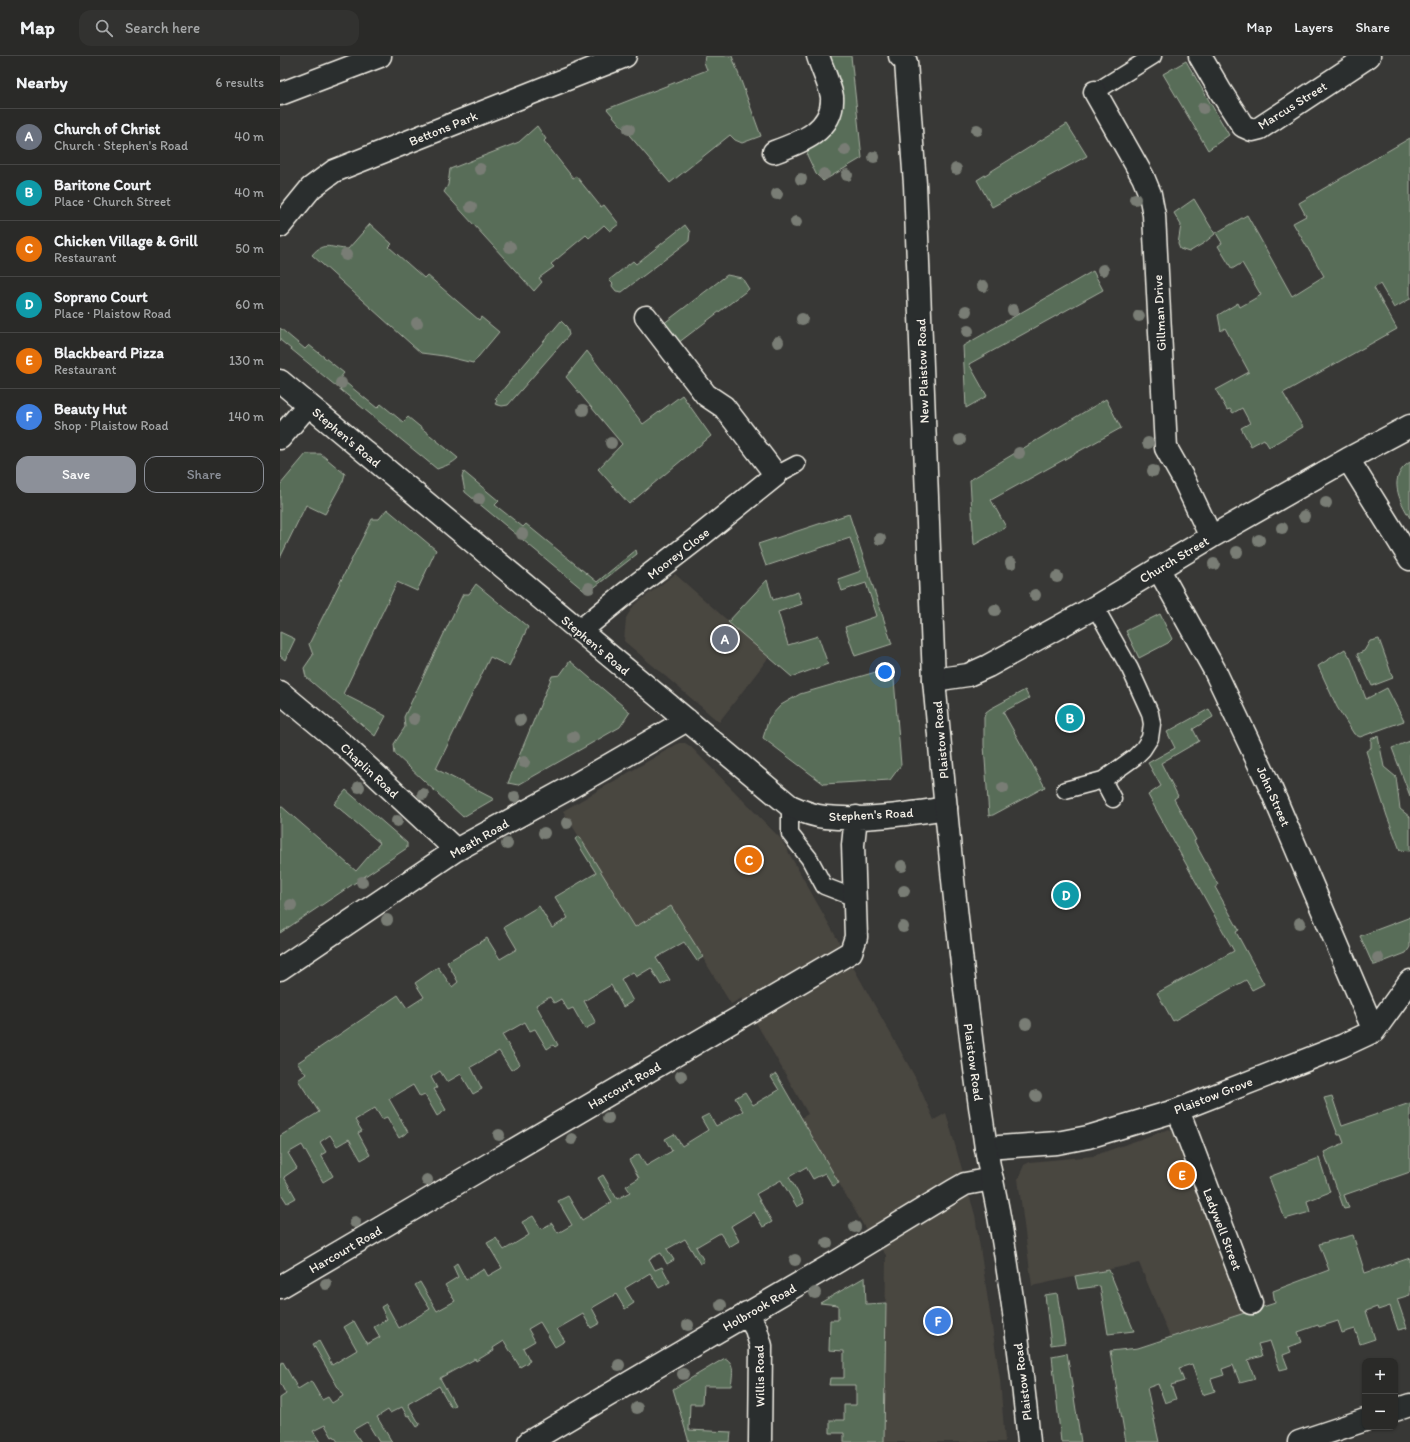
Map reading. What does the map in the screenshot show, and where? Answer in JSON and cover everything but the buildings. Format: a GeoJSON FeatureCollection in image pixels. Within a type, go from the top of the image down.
{"type":"FeatureCollection","features":[{"type":"Feature","properties":{"kind":"street"},"geometry":{"type":"LineString","coordinates":[[280,94],[380,56]]}},
{"type":"Feature","properties":{"kind":"street","name":"Bettons Park"},"geometry":{"type":"LineString","coordinates":[[280,226],[311,188],[334,171],[625,56]]}},
{"type":"Feature","properties":{"kind":"street"},"geometry":{"type":"LineString","coordinates":[[788,153],[814,135],[823,125],[830,111],[832,97],[818,56]]}},
{"type":"Feature","properties":{"kind":"street","name":"Marcus Street"},"geometry":{"type":"LineString","coordinates":[[1200,56],[1243,126],[1252,130],[1260,128],[1368,56]]}},
{"type":"Feature","properties":{"kind":"street","name":"New Plaistow Road"},"geometry":{"type":"LineString","coordinates":[[906,58],[915,184],[934,680]]}},
{"type":"Feature","properties":{"kind":"street","name":"Gillman Drive"},"geometry":{"type":"LineString","coordinates":[[1095,92],[1144,177],[1150,194],[1154,215],[1166,448],[1184,480],[1211,537]]}},
{"type":"Feature","properties":{"kind":"street"},"geometry":{"type":"LineString","coordinates":[[646,317],[706,395],[724,407],[776,475]]}},
{"type":"Feature","properties":{"kind":"street","name":"Stephen's Road"},"geometry":{"type":"LineString","coordinates":[[280,381],[790,806],[811,814],[825,817],[856,817],[946,808]]}},
{"type":"Feature","properties":{"kind":"street"},"geometry":{"type":"LineString","coordinates":[[280,438],[308,405]]}},
{"type":"Feature","properties":{"kind":"street","name":"Church Street"},"geometry":{"type":"LineString","coordinates":[[934,680],[968,675],[1095,607],[1211,537],[1348,459],[1410,426]]}},
{"type":"Feature","properties":{"kind":"street"},"geometry":{"type":"LineString","coordinates":[[1348,459],[1410,560]]}},
{"type":"Feature","properties":{"kind":"street","name":"Moorey Close"},"geometry":{"type":"LineString","coordinates":[[580,631],[624,594],[699,538],[776,475]]}},
{"type":"Feature","properties":{"kind":"street","name":"John Street"},"geometry":{"type":"LineString","coordinates":[[1158,568],[1214,669],[1268,782],[1374,1031]]}},
{"type":"Feature","properties":{"kind":"street","name":"Plaistow Road"},"geometry":{"type":"LineString","coordinates":[[934,680],[966,999],[986,1148],[1010,1286],[1029,1442]]}},
{"type":"Feature","properties":{"kind":"street","name":"Chaplin Road"},"geometry":{"type":"LineString","coordinates":[[280,692],[346,747],[456,850]]}},
{"type":"Feature","properties":{"kind":"street","name":"Meath Road"},"geometry":{"type":"LineString","coordinates":[[280,969],[456,850],[573,786],[687,720]]}},
{"type":"Feature","properties":{"kind":"street","name":"Harcourt Road"},"geometry":{"type":"LineString","coordinates":[[280,1287],[851,952],[856,937],[853,845],[856,817]]}},
{"type":"Feature","properties":{"kind":"street","name":"Plaistow Grove"},"geometry":{"type":"LineString","coordinates":[[986,1148],[1057,1143],[1088,1137],[1178,1110],[1342,1046],[1374,1031],[1408,989]]}},
{"type":"Feature","properties":{"kind":"street","name":"Ladywell Street"},"geometry":{"type":"LineString","coordinates":[[1178,1110],[1251,1303]]}},
{"type":"Feature","properties":{"kind":"street","name":"Holbrook Road"},"geometry":{"type":"LineString","coordinates":[[529,1442],[838,1261],[965,1184],[992,1178]]}},
{"type":"Feature","properties":{"kind":"street","name":"Willis Road"},"geometry":{"type":"LineString","coordinates":[[747,1314],[756,1329],[761,1346],[760,1442]]}},
{"type":"Feature","properties":{"kind":"street"},"geometry":{"type":"LineString","coordinates":[[1398,1409],[1410,1405]]}},
{"type":"Feature","properties":{"kind":"street"},"geometry":{"type":"LineString","coordinates":[[1299,1442],[1362,1421]]}},
{"type":"Feature","properties":{"kind":"lane"},"geometry":{"type":"LineString","coordinates":[[1095,92],[1153,56]]}},
{"type":"Feature","properties":{"kind":"lane","name":"Moorey Close"},"geometry":{"type":"LineString","coordinates":[[776,475],[797,464]]}},
{"type":"Feature","properties":{"kind":"lane"},"geometry":{"type":"LineString","coordinates":[[1065,790],[1102,780],[1135,757],[1143,749],[1150,738],[1152,724],[1150,712],[1130,670],[1095,607]]}},
{"type":"Feature","properties":{"kind":"lane"},"geometry":{"type":"LineString","coordinates":[[1102,780],[1114,800]]}},
{"type":"Feature","properties":{"kind":"lane"},"geometry":{"type":"LineString","coordinates":[[790,806],[790,834],[809,858],[824,886],[855,898]]}},
{"type":"Feature","properties":{"kind":"shaded area"},"geometry":{"type":"Polygon","coordinates":[[[675,574],[769,657],[719,722],[624,641],[626,618],[634,605],[675,574]]]}},
{"type":"Feature","properties":{"kind":"shaded area"},"geometry":{"type":"Polygon","coordinates":[[[679,743],[685,743],[690,746],[781,839],[915,1077],[934,1120],[946,1113],[975,1215],[1000,1379],[1005,1442],[884,1442],[886,1255],[865,1228],[801,1118],[808,1114],[742,998],[731,1004],[671,906],[635,927],[563,811],[679,743]]]}},
{"type":"Feature","properties":{"kind":"shaded area"},"geometry":{"type":"Polygon","coordinates":[[[1169,1129],[1174,1132],[1177,1137],[1250,1311],[1170,1337],[1139,1263],[1032,1286],[1018,1179],[1024,1165],[1030,1162],[1093,1156],[1169,1129]]]}},
{"type":"Feature","properties":{"kind":"green space"},"geometry":{"type":"Polygon","coordinates":[[[705,56],[732,56],[761,136],[742,143],[735,140],[730,135],[670,183],[607,109],[707,70],[704,62],[705,56]]]}},
{"type":"Feature","properties":{"kind":"green space"},"geometry":{"type":"Polygon","coordinates":[[[828,56],[851,56],[862,158],[823,181],[816,174],[807,155],[810,147],[821,136],[828,56]]]}},
{"type":"Feature","properties":{"kind":"green space"},"geometry":{"type":"Polygon","coordinates":[[[1186,61],[1229,135],[1208,150],[1163,74],[1186,61]]]}},
{"type":"Feature","properties":{"kind":"green space"},"geometry":{"type":"Polygon","coordinates":[[[1067,124],[1087,156],[992,207],[977,180],[1067,124]]]}},
{"type":"Feature","properties":{"kind":"green space"},"geometry":{"type":"Polygon","coordinates":[[[537,126],[546,139],[544,141],[573,178],[576,176],[601,207],[604,205],[619,224],[610,231],[604,225],[589,238],[586,235],[551,264],[554,267],[539,278],[542,282],[534,291],[444,192],[448,185],[450,169],[519,142],[537,126]]]}},
{"type":"Feature","properties":{"kind":"green space"},"geometry":{"type":"Polygon","coordinates":[[[1410,138],[1410,299],[1394,308],[1380,284],[1374,288],[1397,329],[1283,393],[1303,427],[1269,447],[1264,439],[1251,446],[1241,428],[1250,423],[1242,408],[1233,413],[1230,409],[1227,410],[1216,390],[1249,372],[1225,328],[1221,331],[1218,315],[1238,303],[1240,307],[1261,295],[1242,263],[1232,269],[1218,246],[1222,243],[1216,233],[1247,215],[1292,296],[1324,276],[1293,223],[1306,216],[1299,203],[1410,138]]]}},
{"type":"Feature","properties":{"kind":"green space"},"geometry":{"type":"Polygon","coordinates":[[[1194,199],[1215,234],[1189,252],[1180,249],[1178,244],[1181,225],[1174,213],[1194,199]]]}},
{"type":"Feature","properties":{"kind":"green space"},"geometry":{"type":"Polygon","coordinates":[[[370,224],[392,244],[389,247],[424,278],[427,275],[479,320],[481,317],[499,332],[473,363],[444,356],[421,353],[312,255],[316,250],[328,246],[348,249],[370,224]]]}},
{"type":"Feature","properties":{"kind":"green space"},"geometry":{"type":"Polygon","coordinates":[[[685,225],[690,232],[689,241],[622,292],[616,291],[612,286],[613,284],[609,280],[633,261],[636,264],[685,225]]]}},
{"type":"Feature","properties":{"kind":"green space"},"geometry":{"type":"Polygon","coordinates":[[[1093,271],[1103,290],[969,364],[987,396],[966,408],[963,346],[1093,271]]]}},
{"type":"Feature","properties":{"kind":"green space"},"geometry":{"type":"Polygon","coordinates":[[[727,275],[742,278],[749,289],[678,343],[663,324],[727,275]]]}},
{"type":"Feature","properties":{"kind":"green space"},"geometry":{"type":"Polygon","coordinates":[[[561,321],[567,327],[569,335],[508,405],[502,406],[495,404],[497,401],[495,399],[561,321]]]}},
{"type":"Feature","properties":{"kind":"green space"},"geometry":{"type":"Polygon","coordinates":[[[280,328],[305,349],[309,345],[344,373],[340,378],[377,408],[381,404],[403,422],[408,417],[458,458],[437,469],[280,340],[280,328]]]}},
{"type":"Feature","properties":{"kind":"green space"},"geometry":{"type":"Polygon","coordinates":[[[587,351],[643,424],[682,395],[711,436],[629,504],[598,469],[622,444],[566,377],[587,351]]]}},
{"type":"Feature","properties":{"kind":"green space"},"geometry":{"type":"Polygon","coordinates":[[[1106,399],[1121,428],[991,500],[1006,527],[974,545],[970,480],[1106,399]]]}},
{"type":"Feature","properties":{"kind":"green space"},"geometry":{"type":"Polygon","coordinates":[[[306,454],[321,454],[345,474],[343,481],[325,514],[306,505],[280,558],[280,485],[306,454]]]}},
{"type":"Feature","properties":{"kind":"green space"},"geometry":{"type":"Polygon","coordinates":[[[1410,462],[1410,518],[1399,496],[1397,482],[1403,468],[1410,462]]]}},
{"type":"Feature","properties":{"kind":"green space"},"geometry":{"type":"Polygon","coordinates":[[[464,472],[499,501],[495,505],[523,527],[526,524],[597,582],[636,550],[637,554],[587,593],[465,492],[462,476],[464,472]]]}},
{"type":"Feature","properties":{"kind":"green space"},"geometry":{"type":"Polygon","coordinates":[[[387,509],[436,550],[417,591],[397,582],[343,694],[386,716],[375,736],[306,677],[304,668],[313,655],[309,644],[372,519],[379,519],[387,509]]]}},
{"type":"Feature","properties":{"kind":"green space"},"geometry":{"type":"Polygon","coordinates":[[[849,514],[892,644],[855,656],[845,627],[877,616],[866,583],[842,591],[838,579],[861,571],[850,538],[766,566],[758,544],[849,514]]]}},
{"type":"Feature","properties":{"kind":"green space"},"geometry":{"type":"Polygon","coordinates":[[[767,580],[773,600],[798,592],[802,604],[778,612],[788,645],[818,636],[828,664],[792,677],[728,622],[767,580]]]}},
{"type":"Feature","properties":{"kind":"green space"},"geometry":{"type":"Polygon","coordinates":[[[476,584],[528,627],[509,666],[490,657],[436,769],[494,799],[463,817],[395,754],[394,744],[405,727],[404,717],[463,594],[469,594],[476,584]]]}},
{"type":"Feature","properties":{"kind":"green space"},"geometry":{"type":"Polygon","coordinates":[[[1160,614],[1172,639],[1168,643],[1139,658],[1126,631],[1160,614]]]}},
{"type":"Feature","properties":{"kind":"green space"},"geometry":{"type":"Polygon","coordinates":[[[280,632],[295,639],[285,660],[280,656],[280,632]]]}},
{"type":"Feature","properties":{"kind":"green space"},"geometry":{"type":"Polygon","coordinates":[[[1379,639],[1393,678],[1372,686],[1357,654],[1364,651],[1370,641],[1379,639]]]}},
{"type":"Feature","properties":{"kind":"green space"},"geometry":{"type":"Polygon","coordinates":[[[1345,649],[1351,659],[1366,699],[1387,688],[1404,721],[1360,737],[1354,734],[1337,707],[1318,666],[1345,649]]]}},
{"type":"Feature","properties":{"kind":"green space"},"geometry":{"type":"Polygon","coordinates":[[[570,661],[630,712],[620,727],[518,785],[508,783],[552,676],[560,675],[570,661]]]}},
{"type":"Feature","properties":{"kind":"green space"},"geometry":{"type":"Polygon","coordinates":[[[893,667],[901,765],[890,780],[824,784],[763,738],[769,718],[781,705],[800,694],[893,667]]]}},
{"type":"Feature","properties":{"kind":"green space"},"geometry":{"type":"Polygon","coordinates":[[[1025,690],[1029,698],[1003,712],[1045,787],[989,816],[984,745],[984,717],[986,712],[990,709],[1025,690]]]}},
{"type":"Feature","properties":{"kind":"green space"},"geometry":{"type":"Polygon","coordinates":[[[1209,709],[1213,717],[1193,729],[1199,741],[1161,763],[1178,796],[1174,799],[1196,840],[1194,841],[1218,885],[1215,887],[1239,930],[1236,932],[1264,984],[1252,990],[1246,980],[1173,1021],[1157,993],[1234,951],[1148,795],[1161,786],[1148,763],[1175,748],[1167,732],[1209,709]]]}},
{"type":"Feature","properties":{"kind":"green space"},"geometry":{"type":"Polygon","coordinates":[[[1378,736],[1384,767],[1396,777],[1400,809],[1410,817],[1410,851],[1400,850],[1387,816],[1366,751],[1371,748],[1371,739],[1378,736]]]}},
{"type":"Feature","properties":{"kind":"green space"},"geometry":{"type":"Polygon","coordinates":[[[1410,741],[1410,796],[1392,748],[1410,741]]]}},
{"type":"Feature","properties":{"kind":"green space"},"geometry":{"type":"Polygon","coordinates":[[[346,790],[407,843],[407,848],[280,933],[280,805],[356,871],[380,843],[334,804],[346,790]]]}},
{"type":"Feature","properties":{"kind":"green space"},"geometry":{"type":"Polygon","coordinates":[[[579,836],[635,927],[671,906],[703,957],[697,961],[684,942],[656,958],[670,980],[661,985],[651,968],[636,977],[633,972],[621,979],[633,1001],[623,1007],[611,985],[584,1001],[596,1023],[585,1029],[573,1008],[568,1010],[561,999],[554,1003],[550,997],[536,1005],[558,1045],[555,1047],[553,1045],[547,1049],[535,1029],[530,1031],[525,1022],[502,1035],[520,1064],[511,1070],[499,1051],[471,1067],[482,1089],[473,1094],[461,1074],[447,1082],[440,1071],[431,1077],[437,1088],[434,1089],[446,1110],[437,1116],[425,1095],[420,1097],[413,1085],[389,1099],[408,1132],[399,1138],[387,1117],[382,1119],[375,1108],[355,1120],[362,1131],[358,1133],[370,1155],[361,1160],[349,1139],[337,1146],[330,1135],[320,1142],[326,1152],[321,1155],[333,1176],[323,1182],[302,1145],[288,1153],[297,1168],[284,1177],[296,1198],[287,1203],[280,1192],[280,1136],[319,1112],[298,1080],[306,1074],[297,1063],[398,995],[407,1008],[424,997],[415,983],[438,967],[452,987],[458,982],[447,962],[487,938],[500,959],[517,949],[504,927],[539,906],[552,928],[568,918],[555,897],[596,873],[575,839],[579,836]]]}},
{"type":"Feature","properties":{"kind":"green space"},"geometry":{"type":"Polygon","coordinates":[[[1410,916],[1410,947],[1406,953],[1373,965],[1360,936],[1410,916]]]}},
{"type":"Feature","properties":{"kind":"green space"},"geometry":{"type":"Polygon","coordinates":[[[776,1074],[839,1183],[833,1186],[825,1173],[813,1179],[806,1167],[789,1177],[804,1203],[797,1207],[781,1180],[756,1194],[772,1222],[763,1227],[754,1212],[731,1226],[739,1241],[729,1247],[720,1233],[696,1247],[704,1261],[700,1264],[685,1239],[667,1249],[674,1260],[667,1264],[661,1253],[649,1259],[655,1270],[662,1267],[670,1282],[659,1288],[650,1273],[625,1288],[634,1303],[625,1309],[616,1294],[592,1308],[600,1323],[591,1328],[583,1314],[557,1329],[565,1341],[555,1347],[540,1322],[528,1329],[535,1341],[523,1348],[530,1361],[520,1367],[504,1341],[493,1348],[494,1350],[476,1361],[475,1359],[440,1378],[455,1405],[451,1407],[439,1386],[408,1404],[420,1425],[417,1427],[409,1415],[407,1416],[402,1407],[390,1413],[388,1410],[377,1417],[392,1442],[379,1442],[367,1422],[353,1430],[361,1442],[338,1442],[334,1436],[332,1437],[325,1425],[313,1431],[320,1442],[280,1442],[280,1398],[286,1394],[280,1383],[280,1364],[283,1362],[298,1389],[311,1381],[322,1400],[328,1397],[332,1403],[343,1396],[313,1344],[319,1341],[332,1365],[357,1350],[344,1327],[354,1321],[367,1344],[380,1337],[374,1327],[387,1319],[381,1307],[386,1304],[399,1328],[430,1309],[415,1285],[420,1282],[437,1311],[455,1301],[445,1285],[458,1277],[453,1266],[457,1263],[466,1280],[484,1269],[488,1276],[502,1268],[487,1243],[496,1238],[504,1250],[529,1235],[522,1222],[533,1216],[541,1229],[552,1223],[558,1233],[572,1225],[558,1201],[568,1196],[582,1220],[612,1202],[598,1178],[603,1175],[617,1199],[630,1192],[626,1186],[639,1178],[629,1160],[639,1154],[646,1166],[672,1151],[665,1139],[674,1134],[682,1146],[708,1130],[701,1118],[709,1114],[716,1126],[743,1111],[735,1098],[745,1092],[753,1105],[779,1090],[771,1077],[776,1074]]]}},
{"type":"Feature","properties":{"kind":"green space"},"geometry":{"type":"Polygon","coordinates":[[[1332,1096],[1342,1126],[1410,1103],[1410,1172],[1344,1195],[1349,1208],[1344,1209],[1324,1152],[1344,1143],[1341,1135],[1338,1135],[1324,1098],[1332,1096]]]}},
{"type":"Feature","properties":{"kind":"green space"},"geometry":{"type":"Polygon","coordinates":[[[1319,1158],[1330,1192],[1307,1201],[1310,1212],[1285,1219],[1269,1177],[1319,1158]]]}},
{"type":"Feature","properties":{"kind":"green space"},"geometry":{"type":"Polygon","coordinates":[[[1353,1235],[1365,1273],[1410,1258],[1410,1295],[1397,1299],[1407,1328],[1398,1330],[1390,1306],[1378,1310],[1377,1307],[1366,1311],[1375,1339],[1360,1344],[1355,1329],[1342,1333],[1338,1321],[1319,1327],[1318,1325],[1298,1332],[1302,1342],[1289,1347],[1291,1352],[1283,1355],[1288,1368],[1280,1370],[1270,1341],[1258,1344],[1262,1356],[1248,1360],[1255,1379],[1240,1383],[1233,1365],[1222,1369],[1224,1375],[1211,1379],[1215,1391],[1202,1395],[1192,1364],[1179,1368],[1184,1381],[1171,1385],[1176,1399],[1165,1403],[1158,1384],[1147,1388],[1159,1442],[1126,1442],[1110,1351],[1138,1348],[1275,1303],[1273,1291],[1329,1270],[1319,1244],[1353,1235]]]}},
{"type":"Feature","properties":{"kind":"green space"},"geometry":{"type":"Polygon","coordinates":[[[1109,1270],[1134,1331],[1108,1334],[1100,1286],[1078,1289],[1075,1276],[1109,1270]]]}},
{"type":"Feature","properties":{"kind":"green space"},"geometry":{"type":"Polygon","coordinates":[[[865,1277],[866,1304],[886,1303],[884,1442],[844,1442],[844,1433],[830,1433],[830,1420],[844,1420],[844,1405],[856,1405],[856,1385],[829,1385],[830,1378],[844,1378],[844,1351],[829,1350],[830,1320],[838,1320],[838,1305],[820,1303],[865,1277]]]}},
{"type":"Feature","properties":{"kind":"green space"},"geometry":{"type":"Polygon","coordinates":[[[1057,1293],[1065,1343],[1051,1345],[1045,1295],[1057,1293]]]}},
{"type":"Feature","properties":{"kind":"green space"},"geometry":{"type":"Polygon","coordinates":[[[1067,1353],[1081,1442],[1061,1442],[1052,1356],[1067,1353]]]}},
{"type":"Feature","properties":{"kind":"green space"},"geometry":{"type":"Polygon","coordinates":[[[725,1358],[732,1367],[731,1386],[703,1386],[702,1404],[690,1404],[689,1430],[731,1432],[730,1442],[689,1442],[673,1389],[725,1358]]]}},
{"type":"Feature","properties":{"kind":"place","name":"Church of Christ"},"geometry":{"type":"Point","coordinates":[725,639]}},
{"type":"Feature","properties":{"kind":"place","name":"Baritone Court"},"geometry":{"type":"Point","coordinates":[1070,718]}},
{"type":"Feature","properties":{"kind":"place","name":"Chicken Village & Grill"},"geometry":{"type":"Point","coordinates":[749,860]}},
{"type":"Feature","properties":{"kind":"place","name":"Soprano Court"},"geometry":{"type":"Point","coordinates":[1066,895]}},
{"type":"Feature","properties":{"kind":"place","name":"Blackbeard Pizza"},"geometry":{"type":"Point","coordinates":[1182,1175]}},
{"type":"Feature","properties":{"kind":"place","name":"Beauty Hut"},"geometry":{"type":"Point","coordinates":[938,1321]}}]}
